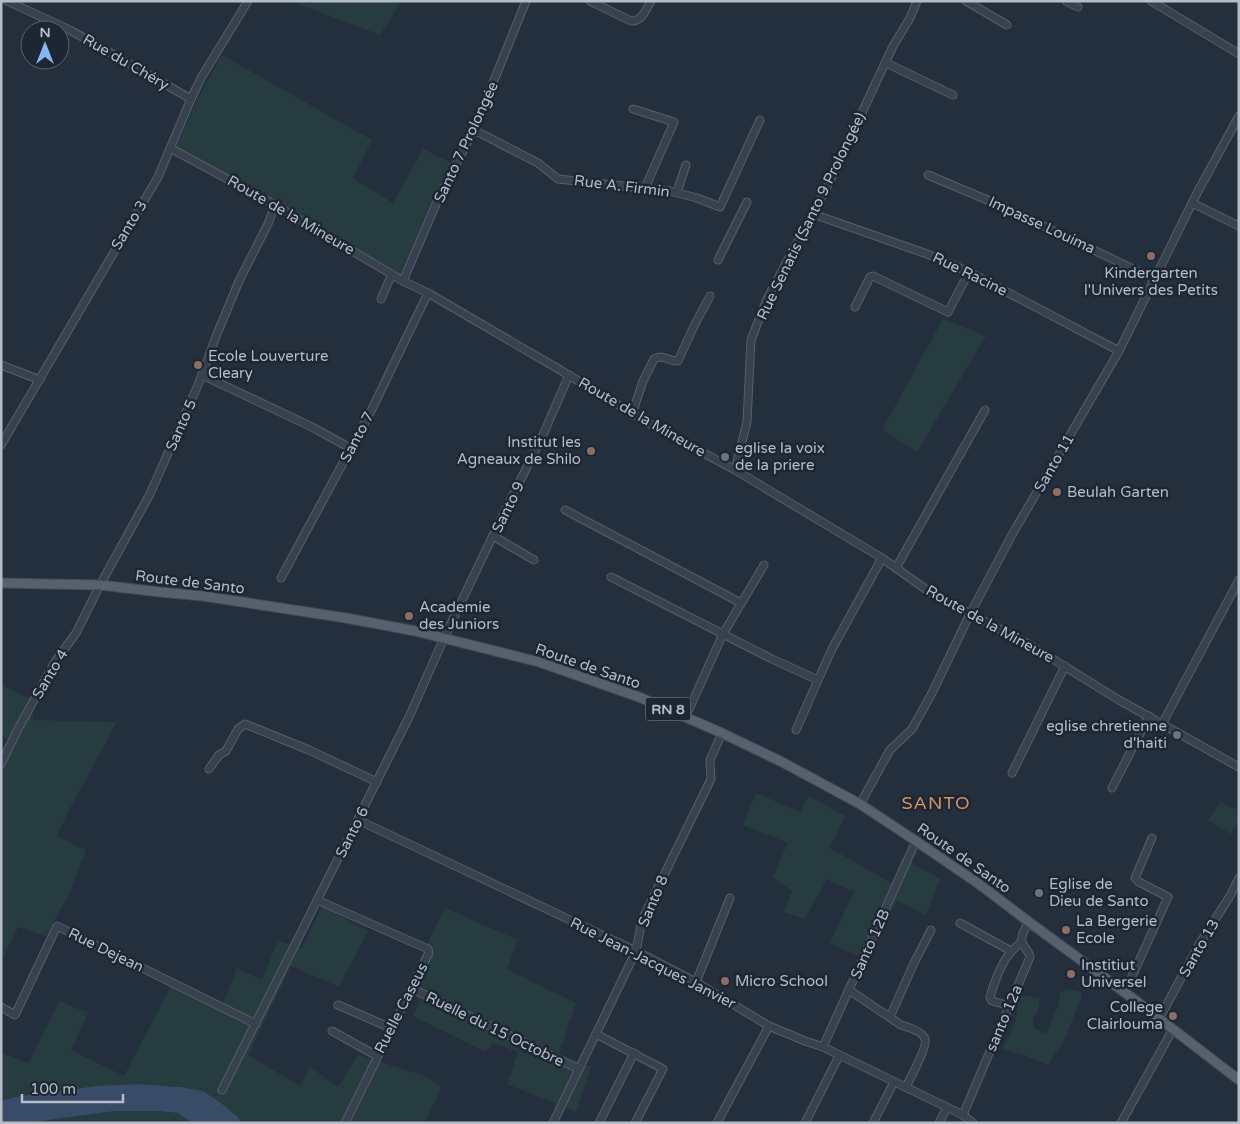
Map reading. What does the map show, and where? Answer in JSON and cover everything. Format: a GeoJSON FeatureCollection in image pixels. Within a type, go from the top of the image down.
{"type":"FeatureCollection","features":[{"type":"Feature","properties":{"kind":"main road","name":"Route de Santo"},"geometry":{"type":"LineString","coordinates":[[1,584],[100,585],[203,596],[346,618],[444,638],[539,662],[639,697],[686,716],[782,762],[860,804],[979,884],[1125,992],[1239,1080]]}},
{"type":"Feature","properties":{"kind":"street","name":"Rue du Chéry"},"geometry":{"type":"LineString","coordinates":[[7,1],[70,30],[191,99]]}},
{"type":"Feature","properties":{"kind":"street","name":"Santo 3"},"geometry":{"type":"LineString","coordinates":[[1,445],[141,207],[159,174],[201,78],[248,1]]}},
{"type":"Feature","properties":{"kind":"street","name":"Santo 7 Prolongée"},"geometry":{"type":"LineString","coordinates":[[404,281],[440,196],[474,130],[526,1]]}},
{"type":"Feature","properties":{"kind":"street"},"geometry":{"type":"LineString","coordinates":[[590,1],[631,21],[636,21],[639,20],[650,1]]}},
{"type":"Feature","properties":{"kind":"street","name":"Rue Senatis (Santo 9 Prolongée)"},"geometry":{"type":"LineString","coordinates":[[736,470],[747,422],[751,340],[767,299],[835,171],[893,46],[910,18],[916,1]]}},
{"type":"Feature","properties":{"kind":"street"},"geometry":{"type":"LineString","coordinates":[[966,1],[1007,24]]}},
{"type":"Feature","properties":{"kind":"street"},"geometry":{"type":"LineString","coordinates":[[1066,1],[1078,7]]}},
{"type":"Feature","properties":{"kind":"street"},"geometry":{"type":"LineString","coordinates":[[1152,1],[1239,54]]}},
{"type":"Feature","properties":{"kind":"street"},"geometry":{"type":"LineString","coordinates":[[886,63],[952,95]]}},
{"type":"Feature","properties":{"kind":"street"},"geometry":{"type":"LineString","coordinates":[[633,109],[674,122],[645,188]]}},
{"type":"Feature","properties":{"kind":"street","name":"Santo 11"},"geometry":{"type":"LineString","coordinates":[[860,804],[890,750],[912,729],[932,693],[971,612],[1014,533],[1119,351],[1192,203],[1239,116]]}},
{"type":"Feature","properties":{"kind":"street","name":"Rue A. Firmin"},"geometry":{"type":"LineString","coordinates":[[474,130],[538,163],[558,179],[676,192],[720,207],[760,120]]}},
{"type":"Feature","properties":{"kind":"street","name":"Route de la Mineure"},"geometry":{"type":"LineString","coordinates":[[170,148],[275,205],[404,281],[428,293],[632,414],[736,470],[882,558],[931,592],[1030,644],[1120,700],[1239,768]]}},
{"type":"Feature","properties":{"kind":"street"},"geometry":{"type":"LineString","coordinates":[[676,192],[686,165]]}},
{"type":"Feature","properties":{"kind":"street","name":"Impasse Louima"},"geometry":{"type":"LineString","coordinates":[[928,175],[1004,207],[1154,279]]}},
{"type":"Feature","properties":{"kind":"street"},"geometry":{"type":"LineString","coordinates":[[718,260],[747,202]]}},
{"type":"Feature","properties":{"kind":"street"},"geometry":{"type":"LineString","coordinates":[[1192,203],[1239,226]]}},
{"type":"Feature","properties":{"kind":"street","name":"Santo 5"},"geometry":{"type":"LineString","coordinates":[[100,585],[150,494],[202,375],[239,281],[268,224],[275,205]]}},
{"type":"Feature","properties":{"kind":"street","name":"Rue Racine"},"geometry":{"type":"LineString","coordinates":[[813,214],[927,254],[969,272],[1119,351]]}},
{"type":"Feature","properties":{"kind":"street"},"geometry":{"type":"LineString","coordinates":[[855,307],[870,278],[873,276],[948,312],[969,272]]}},
{"type":"Feature","properties":{"kind":"street"},"geometry":{"type":"LineString","coordinates":[[381,299],[392,274]]}},
{"type":"Feature","properties":{"kind":"street","name":"Santo 7"},"geometry":{"type":"LineString","coordinates":[[281,578],[372,411],[428,293]]}},
{"type":"Feature","properties":{"kind":"street"},"geometry":{"type":"LineString","coordinates":[[632,414],[643,381],[654,358],[662,356],[675,362],[678,361],[710,296]]}},
{"type":"Feature","properties":{"kind":"street"},"geometry":{"type":"LineString","coordinates":[[1,365],[40,380]]}},
{"type":"Feature","properties":{"kind":"street"},"geometry":{"type":"LineString","coordinates":[[202,375],[312,427],[352,449]]}},
{"type":"Feature","properties":{"kind":"street","name":"Santo 9"},"geometry":{"type":"LineString","coordinates":[[444,638],[543,435],[569,375]]}},
{"type":"Feature","properties":{"kind":"street"},"geometry":{"type":"LineString","coordinates":[[896,568],[985,410]]}},
{"type":"Feature","properties":{"kind":"street"},"geometry":{"type":"LineString","coordinates":[[565,510],[741,603]]}},
{"type":"Feature","properties":{"kind":"street"},"geometry":{"type":"LineString","coordinates":[[493,536],[534,560]]}},
{"type":"Feature","properties":{"kind":"street"},"geometry":{"type":"LineString","coordinates":[[796,730],[832,649],[882,558]]}},
{"type":"Feature","properties":{"kind":"street"},"geometry":{"type":"LineString","coordinates":[[686,716],[723,634],[764,565]]}},
{"type":"Feature","properties":{"kind":"street"},"geometry":{"type":"LineString","coordinates":[[612,577],[818,680]]}},
{"type":"Feature","properties":{"kind":"street"},"geometry":{"type":"LineString","coordinates":[[1162,724],[1239,580]]}},
{"type":"Feature","properties":{"kind":"street","name":"Santo 4"},"geometry":{"type":"LineString","coordinates":[[1,764],[55,662],[76,633],[100,585]]}},
{"type":"Feature","properties":{"kind":"street","name":"Santo 6"},"geometry":{"type":"LineString","coordinates":[[222,1090],[409,717],[444,638]]}},
{"type":"Feature","properties":{"kind":"street"},"geometry":{"type":"LineString","coordinates":[[1012,773],[1065,666]]}},
{"type":"Feature","properties":{"kind":"street"},"geometry":{"type":"LineString","coordinates":[[1112,788],[1149,716]]}},
{"type":"Feature","properties":{"kind":"street"},"geometry":{"type":"LineString","coordinates":[[209,769],[219,756],[226,751],[238,729],[245,724],[309,750],[377,782]]}},
{"type":"Feature","properties":{"kind":"street","name":"Santo 8"},"geometry":{"type":"LineString","coordinates":[[553,1123],[636,951],[642,920],[711,779],[710,760],[722,733]]}},
{"type":"Feature","properties":{"kind":"street","name":"Rue Jean-Jacques Janvier"},"geometry":{"type":"LineString","coordinates":[[358,820],[636,951],[696,982],[769,1026],[823,1047],[963,1115],[973,1123]]}},
{"type":"Feature","properties":{"kind":"street"},"geometry":{"type":"LineString","coordinates":[[1125,992],[1168,897],[1135,878],[1152,838]]}},
{"type":"Feature","properties":{"kind":"street","name":"Santo 12B"},"geometry":{"type":"LineString","coordinates":[[823,1047],[916,841]]}},
{"type":"Feature","properties":{"kind":"street","name":"Santo 13"},"geometry":{"type":"LineString","coordinates":[[1159,1019],[1200,943],[1230,896],[1239,878]]}},
{"type":"Feature","properties":{"kind":"street"},"geometry":{"type":"LineString","coordinates":[[696,982],[730,898]]}},
{"type":"Feature","properties":{"kind":"street","name":"Ruelle Caseus"},"geometry":{"type":"LineString","coordinates":[[317,900],[428,949],[429,953],[345,1123]]}},
{"type":"Feature","properties":{"kind":"street"},"geometry":{"type":"LineString","coordinates":[[1010,1006],[992,1001],[990,997],[996,980],[1011,951],[1022,942],[1022,937],[1029,922]]}},
{"type":"Feature","properties":{"kind":"street"},"geometry":{"type":"LineString","coordinates":[[960,923],[1011,951]]}},
{"type":"Feature","properties":{"kind":"street","name":"Rue Dejean"},"geometry":{"type":"LineString","coordinates":[[1,1007],[15,1015],[57,926],[256,1024]]}},
{"type":"Feature","properties":{"kind":"street"},"geometry":{"type":"LineString","coordinates":[[890,1017],[931,930]]}},
{"type":"Feature","properties":{"kind":"street","name":"santo 12a"},"geometry":{"type":"LineString","coordinates":[[963,1115],[1030,957],[1022,942]]}},
{"type":"Feature","properties":{"kind":"street","name":"Ruelle du 15 Octobre"},"geometry":{"type":"LineString","coordinates":[[411,988],[579,1070]]}},
{"type":"Feature","properties":{"kind":"street"},"geometry":{"type":"LineString","coordinates":[[849,990],[901,1025],[910,1028],[925,1038],[926,1043],[906,1087]]}},
{"type":"Feature","properties":{"kind":"street"},"geometry":{"type":"LineString","coordinates":[[338,1005],[391,1028]]}},
{"type":"Feature","properties":{"kind":"street"},"geometry":{"type":"LineString","coordinates":[[717,1123],[769,1026]]}},
{"type":"Feature","properties":{"kind":"street"},"geometry":{"type":"LineString","coordinates":[[1121,1123],[1173,1029]]}},
{"type":"Feature","properties":{"kind":"street"},"geometry":{"type":"LineString","coordinates":[[332,1031],[377,1056]]}},
{"type":"Feature","properties":{"kind":"street"},"geometry":{"type":"LineString","coordinates":[[596,1034],[664,1069],[635,1123]]}},
{"type":"Feature","properties":{"kind":"street"},"geometry":{"type":"LineString","coordinates":[[599,1123],[634,1053]]}},
{"type":"Feature","properties":{"kind":"street"},"geometry":{"type":"LineString","coordinates":[[805,1123],[839,1056]]}},
{"type":"Feature","properties":{"kind":"street"},"geometry":{"type":"LineString","coordinates":[[873,1123],[894,1082]]}},
{"type":"Feature","properties":{"kind":"street"},"geometry":{"type":"LineString","coordinates":[[939,1123],[947,1107]]}},
{"type":"Feature","properties":{"kind":"green space"},"geometry":{"type":"Polygon","coordinates":[[[290,1],[402,1],[380,35],[290,1]]]}},
{"type":"Feature","properties":{"kind":"green space"},"geometry":{"type":"Polygon","coordinates":[[[222,55],[372,140],[353,178],[393,203],[423,149],[454,164],[402,278],[176,147],[197,99],[222,55]]]}},
{"type":"Feature","properties":{"kind":"green space"},"geometry":{"type":"Polygon","coordinates":[[[943,319],[986,336],[917,452],[882,430],[943,319]]]}},
{"type":"Feature","properties":{"kind":"green space"},"geometry":{"type":"Polygon","coordinates":[[[1,685],[29,698],[34,720],[117,722],[57,836],[86,850],[71,890],[46,936],[18,927],[1,962],[1,752],[7,739],[1,736],[1,685]]]}},
{"type":"Feature","properties":{"kind":"green space"},"geometry":{"type":"Polygon","coordinates":[[[756,793],[800,812],[809,796],[845,816],[830,848],[891,883],[902,858],[940,879],[926,915],[897,901],[867,960],[830,943],[854,892],[827,879],[805,919],[784,912],[792,891],[772,877],[788,843],[743,825],[756,793]]]}},
{"type":"Feature","properties":{"kind":"green space"},"geometry":{"type":"Polygon","coordinates":[[[1220,802],[1239,810],[1239,825],[1237,824],[1231,834],[1208,820],[1220,802]]]}},
{"type":"Feature","properties":{"kind":"green space"},"geometry":{"type":"Polygon","coordinates":[[[322,906],[368,931],[339,987],[291,966],[248,1055],[300,1086],[310,1067],[338,1087],[358,1055],[425,1076],[442,1087],[424,1123],[241,1123],[238,1117],[203,1091],[181,1087],[137,1084],[96,1086],[14,1097],[1,1101],[1,1053],[29,1063],[59,1001],[88,1013],[71,1050],[124,1076],[171,986],[221,1009],[237,968],[262,980],[278,941],[302,948],[322,906]]]}},
{"type":"Feature","properties":{"kind":"green space"},"geometry":{"type":"Polygon","coordinates":[[[445,908],[518,940],[507,969],[576,1003],[559,1054],[591,1067],[576,1112],[507,1084],[518,1052],[493,1043],[486,1052],[413,1016],[420,1000],[403,992],[445,908]]]}},
{"type":"Feature","properties":{"kind":"green space"},"geometry":{"type":"Polygon","coordinates":[[[1068,989],[1081,992],[1082,996],[1064,1040],[1048,1065],[1022,1054],[1002,1049],[1014,1024],[1019,997],[1040,998],[1038,1011],[1033,1017],[1034,1028],[1046,1034],[1058,1006],[1060,992],[1068,989]]]}},
{"type":"Feature","properties":{"kind":"green space"},"geometry":{"type":"Polygon","coordinates":[[[115,1111],[178,1113],[192,1123],[26,1123],[115,1111]]]}},
{"type":"Feature","properties":{"kind":"water"},"geometry":{"type":"Polygon","coordinates":[[[137,1084],[181,1087],[203,1091],[238,1117],[241,1123],[192,1123],[178,1113],[115,1111],[26,1123],[1,1123],[1,1101],[14,1097],[96,1086],[137,1084]]]}},
{"type":"Feature","properties":{"kind":"place","name":"Kindergarten l'Univers des Petits"},"geometry":{"type":"Point","coordinates":[1151,256]}},
{"type":"Feature","properties":{"kind":"place","name":"Ecole Louverture Cleary"},"geometry":{"type":"Point","coordinates":[198,365]}},
{"type":"Feature","properties":{"kind":"place","name":"Institut les Agneaux de Shilo"},"geometry":{"type":"Point","coordinates":[591,451]}},
{"type":"Feature","properties":{"kind":"place","name":"eglise la voix de la priere"},"geometry":{"type":"Point","coordinates":[725,457]}},
{"type":"Feature","properties":{"kind":"place","name":"Beulah Garten"},"geometry":{"type":"Point","coordinates":[1057,492]}},
{"type":"Feature","properties":{"kind":"place","name":"Academie des Juniors"},"geometry":{"type":"Point","coordinates":[409,616]}},
{"type":"Feature","properties":{"kind":"place","name":"eglise chretienne d'haiti"},"geometry":{"type":"Point","coordinates":[1177,735]}},
{"type":"Feature","properties":{"kind":"place","name":"Eglise de Dieu de Santo"},"geometry":{"type":"Point","coordinates":[1039,893]}},
{"type":"Feature","properties":{"kind":"place","name":"La Bergerie Ecole"},"geometry":{"type":"Point","coordinates":[1066,930]}},
{"type":"Feature","properties":{"kind":"place","name":"Institiut Universel"},"geometry":{"type":"Point","coordinates":[1071,974]}},
{"type":"Feature","properties":{"kind":"place","name":"Micro School"},"geometry":{"type":"Point","coordinates":[725,981]}},
{"type":"Feature","properties":{"kind":"place","name":"College Clairlouma"},"geometry":{"type":"Point","coordinates":[1173,1016]}},
{"type":"Feature","properties":{"kind":"district","name":"SANTO"},"geometry":{"type":"Point","coordinates":[936,803]}}]}
